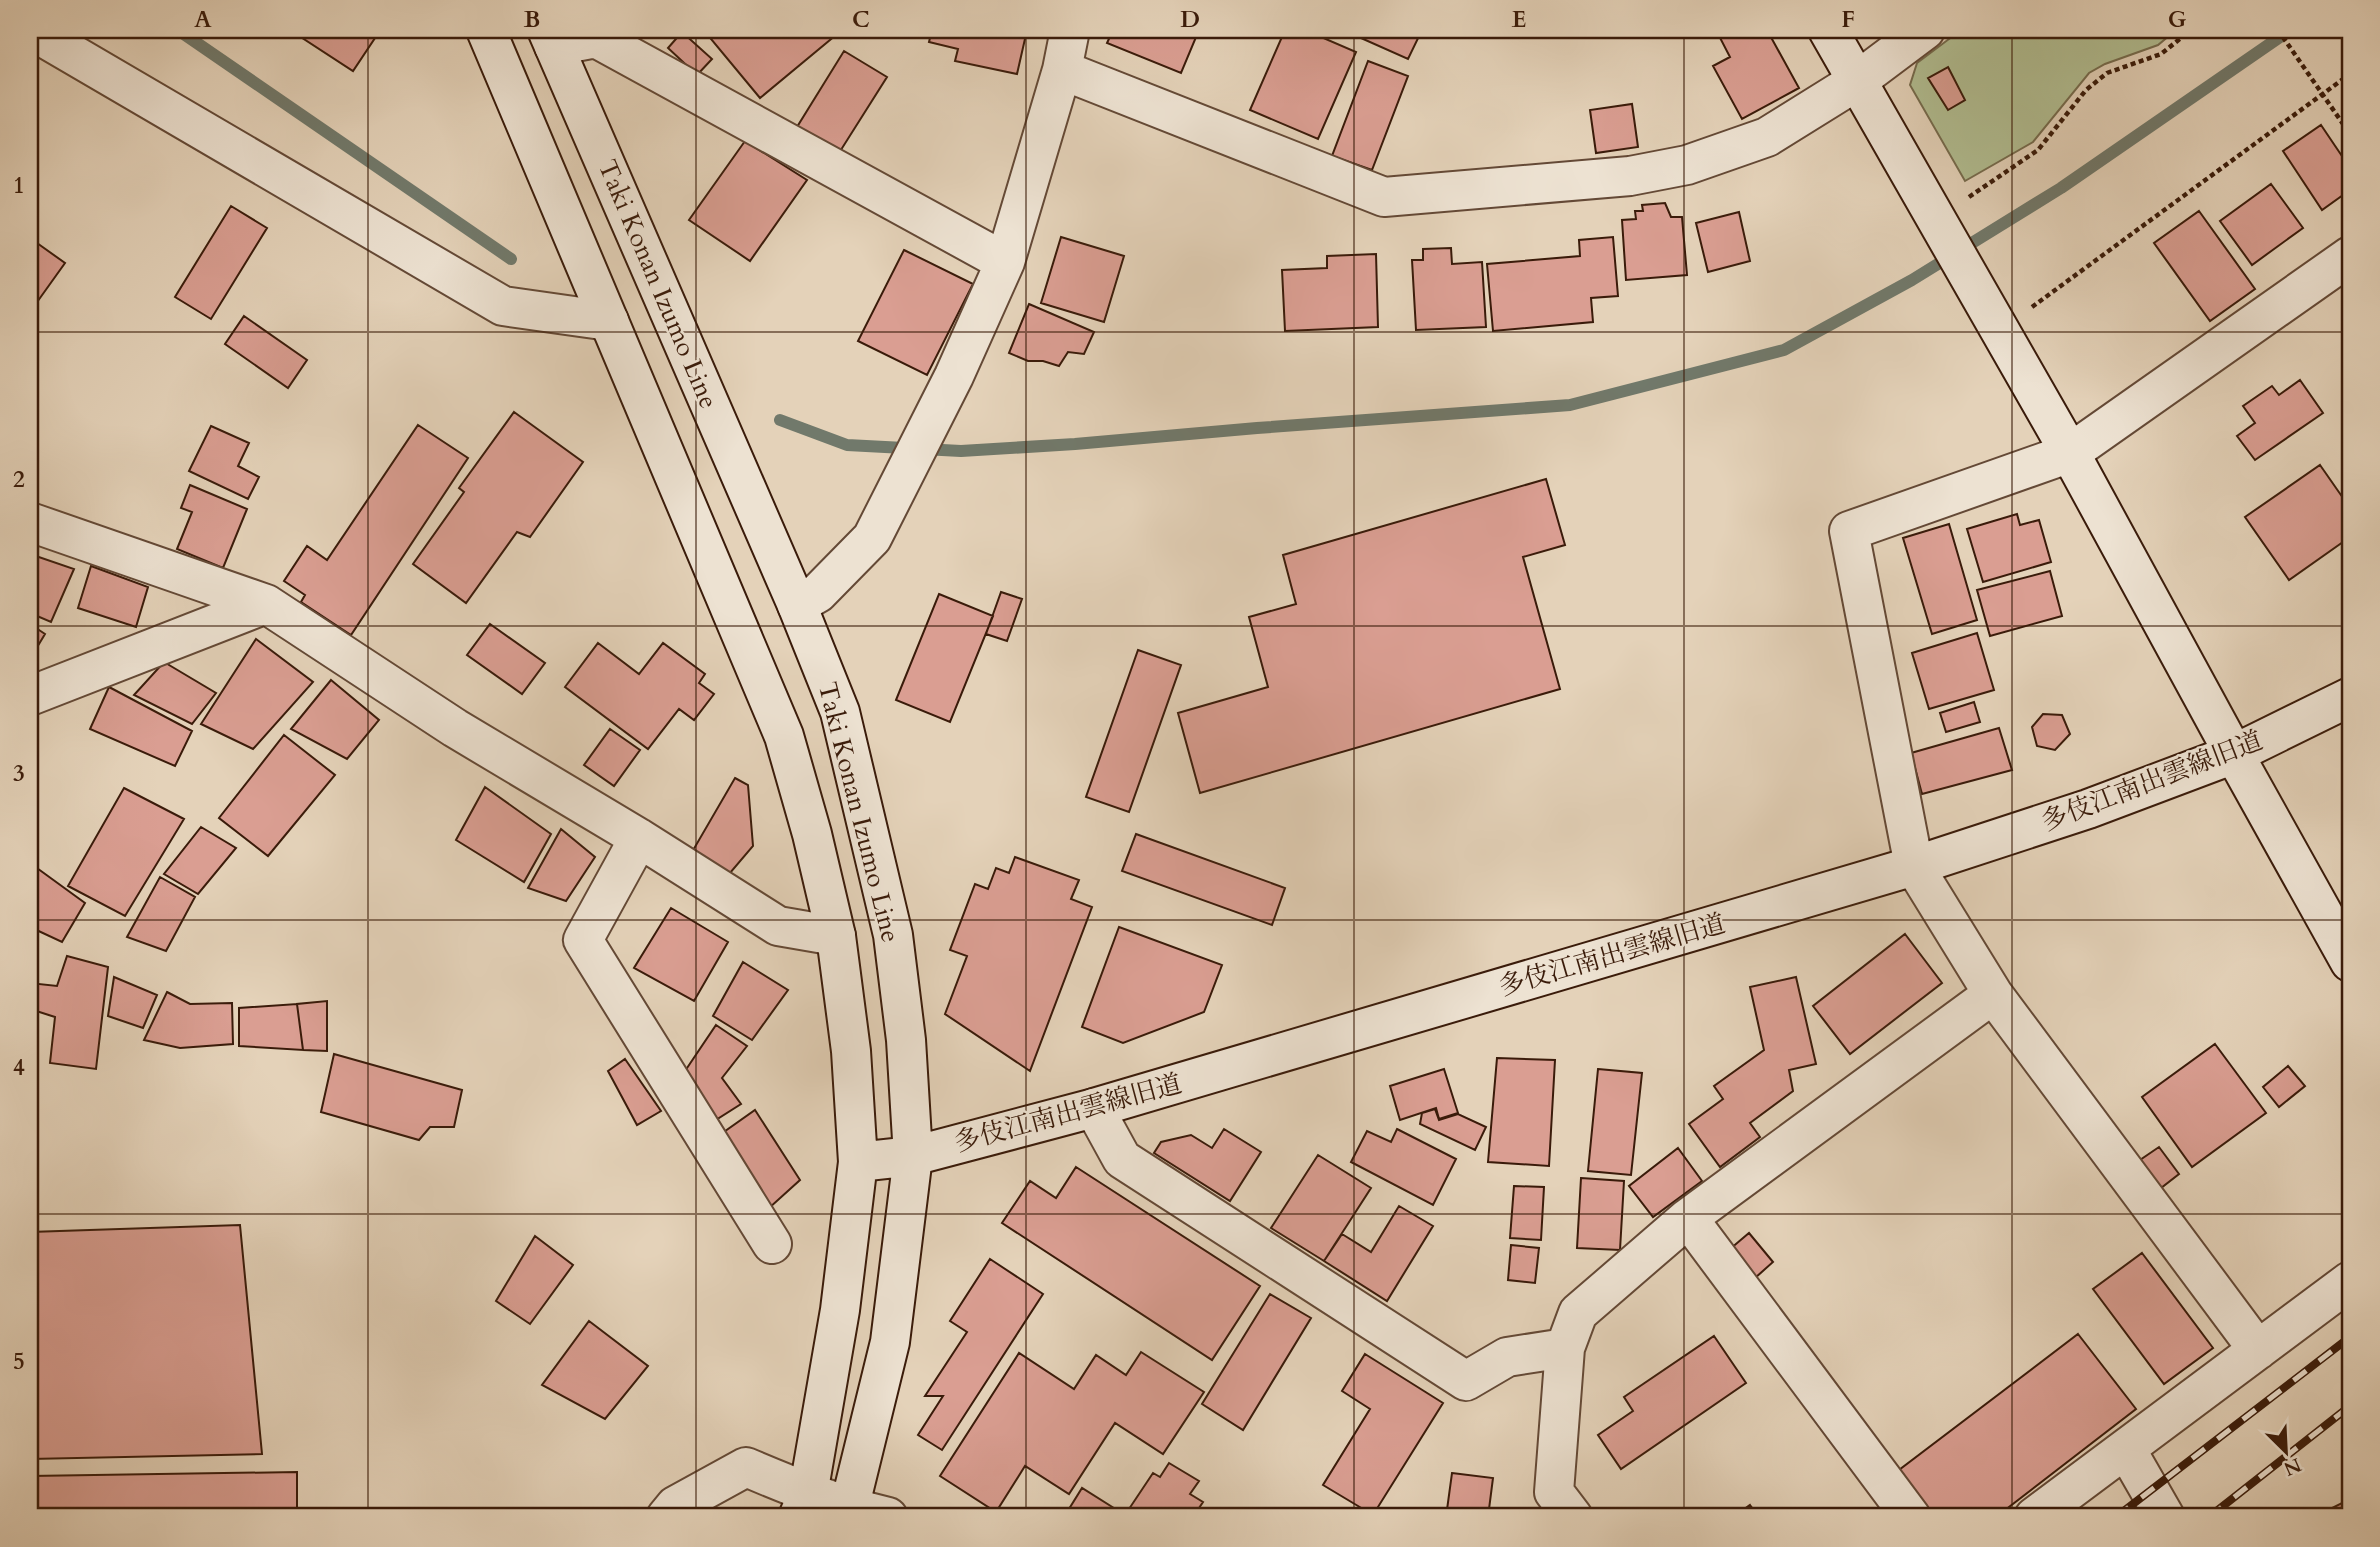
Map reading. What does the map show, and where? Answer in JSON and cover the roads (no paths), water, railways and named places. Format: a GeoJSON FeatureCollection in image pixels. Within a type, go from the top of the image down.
{"type":"FeatureCollection","features":[{"type":"Feature","properties":{"kind":"street"},"geometry":{"type":"LineString","coordinates":[[31,30],[503,306],[609,321]]}},
{"type":"Feature","properties":{"kind":"street","name":"Taki Konan Izumo Line"},"geometry":{"type":"LineString","coordinates":[[486,30],[784,736],[813,834],[836,936],[851,1051],[858,1162],[840,1310],[803,1505]]}},
{"type":"Feature","properties":{"kind":"street"},"geometry":{"type":"LineString","coordinates":[[797,605],[818,593],[872,538],[954,376],[1005,262],[1062,70],[1070,30]]}},
{"type":"Feature","properties":{"kind":"street"},"geometry":{"type":"LineString","coordinates":[[1828,30],[2070,453],[2350,962]]}},
{"type":"Feature","properties":{"kind":"street"},"geometry":{"type":"LineString","coordinates":[[1062,70],[1384,197],[1630,176],[1687,165],[1767,137],[1857,81],[1925,30]]}},
{"type":"Feature","properties":{"kind":"street"},"geometry":{"type":"LineString","coordinates":[[551,38],[596,38],[1005,262]]}},
{"type":"Feature","properties":{"kind":"street","name":"Taki Konan Izumo Line"},"geometry":{"type":"LineString","coordinates":[[551,38],[797,605],[839,712],[893,935],[906,1040],[913,1156],[890,1342],[848,1513]]}},
{"type":"Feature","properties":{"kind":"street"},"geometry":{"type":"LineString","coordinates":[[2258,1350],[1993,993],[1914,866],[1849,531],[2070,453],[2350,256]]}},
{"type":"Feature","properties":{"kind":"street"},"geometry":{"type":"LineString","coordinates":[[30,522],[265,604],[455,727],[778,926],[836,936]]}},
{"type":"Feature","properties":{"kind":"street"},"geometry":{"type":"LineString","coordinates":[[30,696],[265,604]]}},
{"type":"Feature","properties":{"kind":"street","name":"多伎江南出雲線旧道"},"geometry":{"type":"LineString","coordinates":[[858,1162],[913,1156],[1094,1108],[1914,866],[2088,809],[2234,754],[2350,697]]}},
{"type":"Feature","properties":{"kind":"street"},"geometry":{"type":"LineString","coordinates":[[639,838],[583,940],[772,1244]]}},
{"type":"Feature","properties":{"kind":"street"},"geometry":{"type":"LineString","coordinates":[[1573,1517],[1554,1492],[1565,1348],[1578,1312],[1688,1219],[1993,993]]}},
{"type":"Feature","properties":{"kind":"street"},"geometry":{"type":"LineString","coordinates":[[1094,1108],[1122,1159],[1466,1381],[1507,1357],[1565,1348]]}},
{"type":"Feature","properties":{"kind":"street"},"geometry":{"type":"LineString","coordinates":[[1688,1219],[1911,1517]]}},
{"type":"Feature","properties":{"kind":"street"},"geometry":{"type":"LineString","coordinates":[[2034,1517],[2350,1281]]}},
{"type":"Feature","properties":{"kind":"street"},"geometry":{"type":"LineString","coordinates":[[2126,1450],[2165,1517]]}},
{"type":"Feature","properties":{"kind":"street"},"geometry":{"type":"LineString","coordinates":[[666,1517],[675,1506],[746,1467],[803,1505],[888,1517]]}},
{"type":"Feature","properties":{"kind":"waterway"},"geometry":{"type":"LineString","coordinates":[[178,30],[511,259]]}},
{"type":"Feature","properties":{"kind":"waterway"},"geometry":{"type":"LineString","coordinates":[[780,420],[847,445],[961,451],[1075,444],[1570,405],[1784,350],[1912,280],[2061,188],[2290,30]]}},
{"type":"Feature","properties":{"kind":"railway"},"geometry":{"type":"LineString","coordinates":[[2116,1517],[2350,1337]]}},
{"type":"Feature","properties":{"kind":"railway"},"geometry":{"type":"LineString","coordinates":[[2209,1517],[2350,1406]]}}]}
